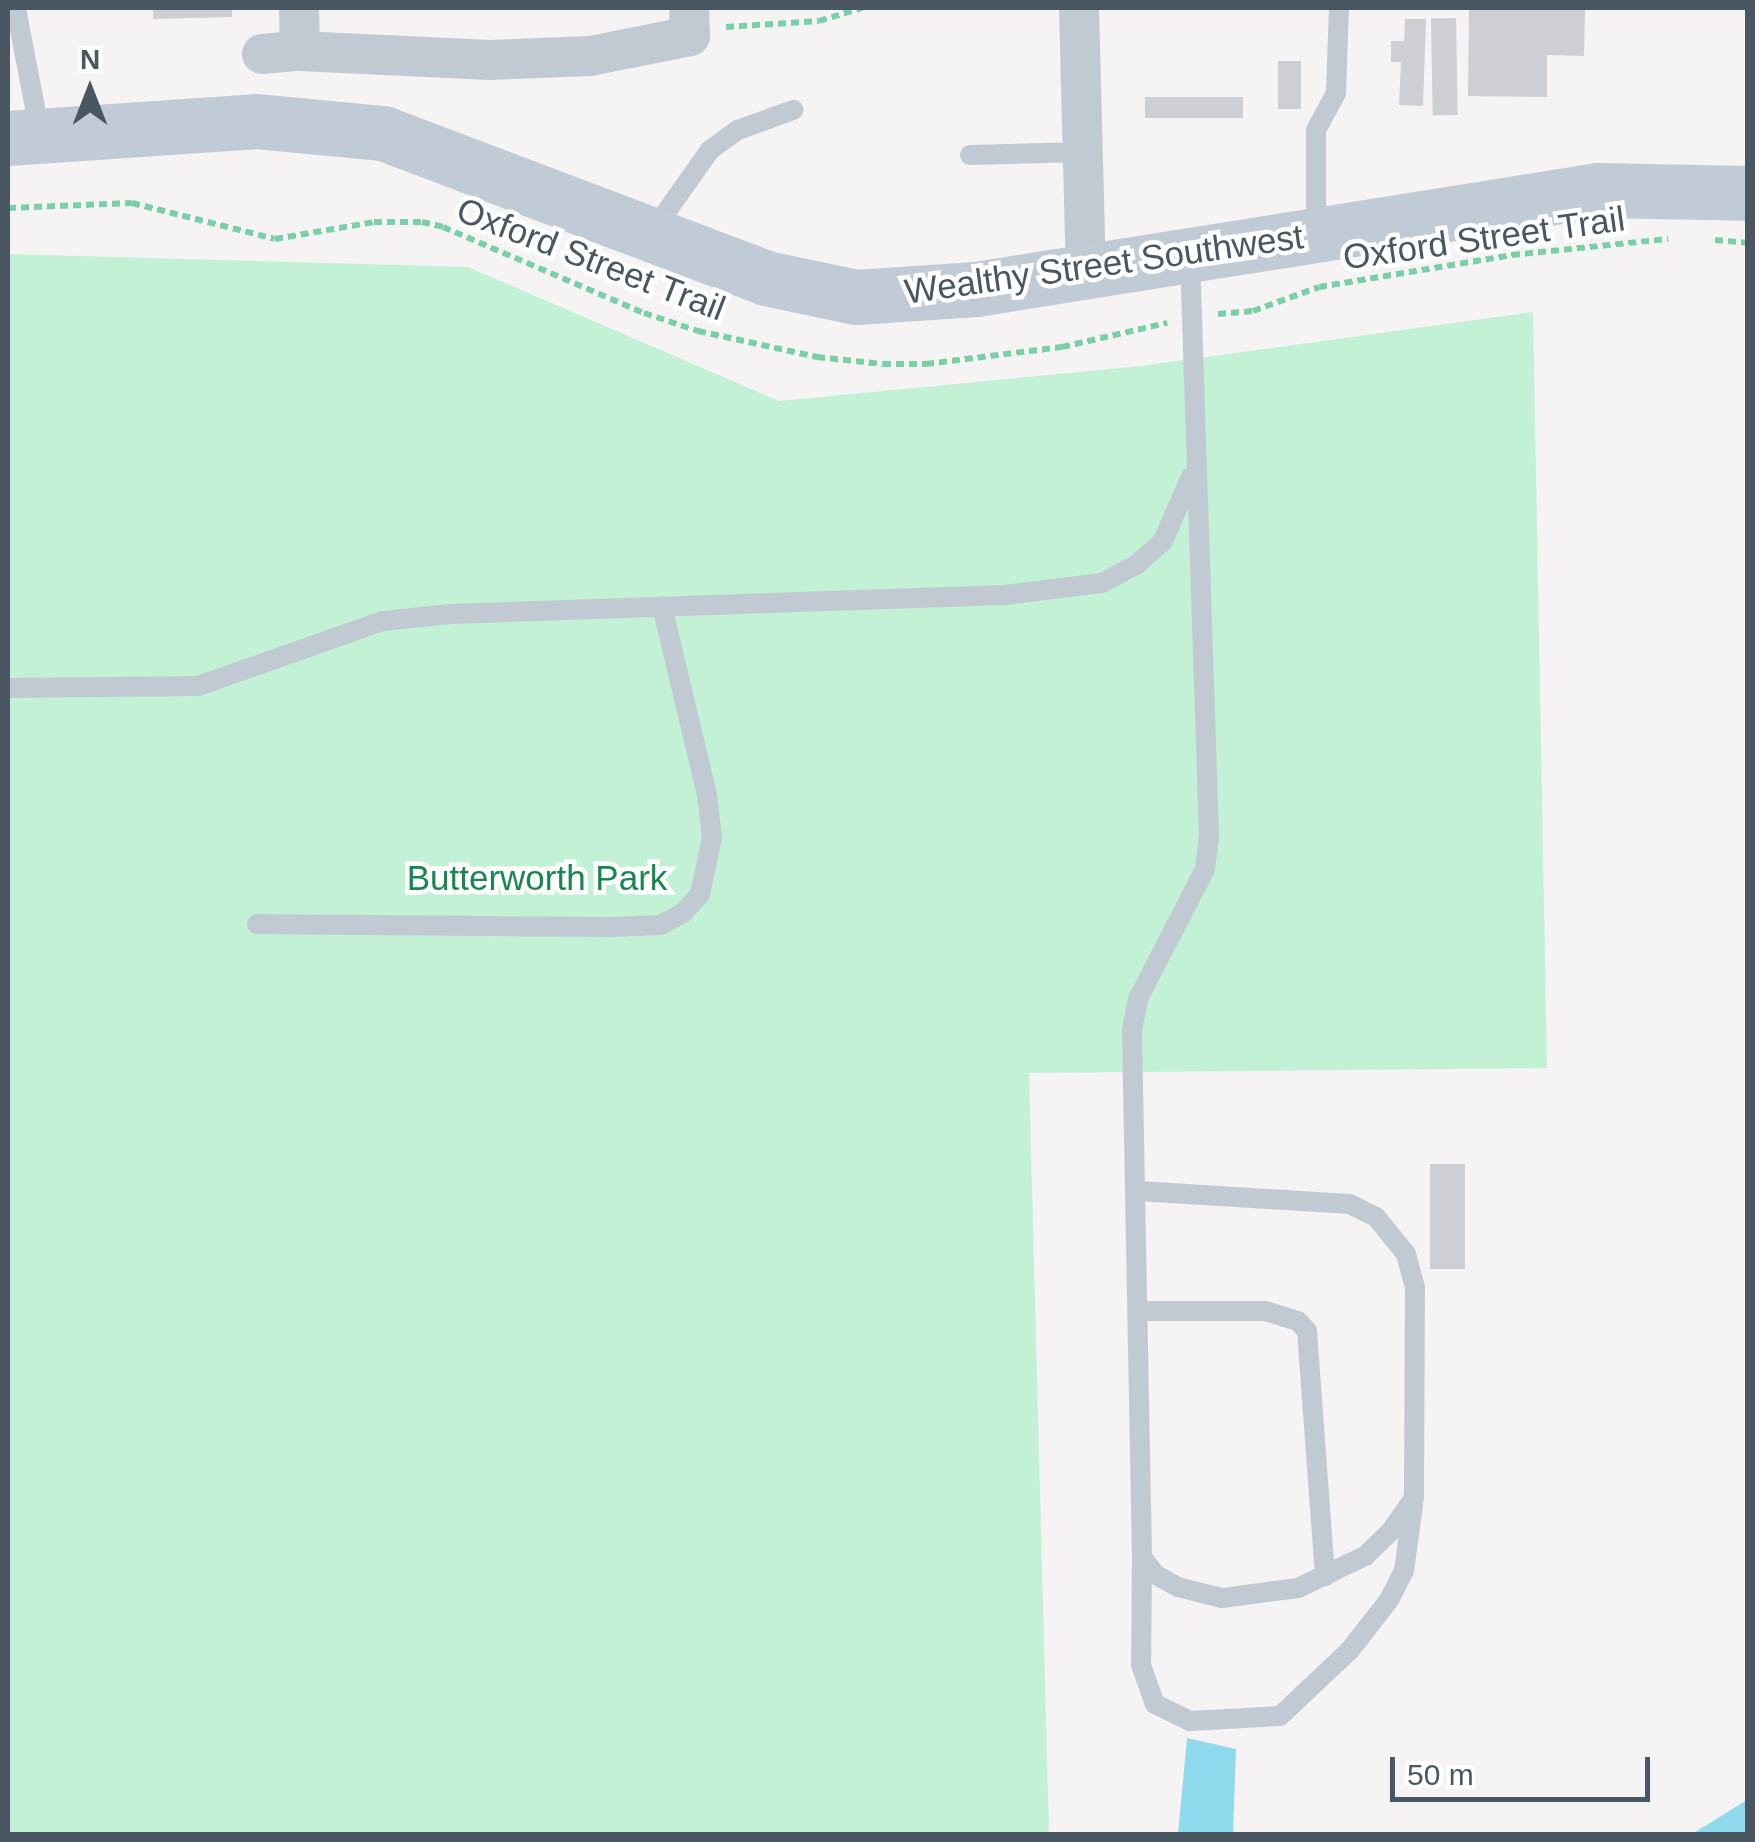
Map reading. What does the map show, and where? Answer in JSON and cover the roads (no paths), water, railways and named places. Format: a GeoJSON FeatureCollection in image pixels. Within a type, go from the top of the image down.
{"type":"FeatureCollection","features":[{"type":"Feature","properties":{"kind":"main road","name":"Wealthy Street Southwest"},"geometry":{"type":"LineString","coordinates":[[24,136],[255,121],[383,133],[766,278],[856,297],[976,289],[1598,190],[1748,192]]}},
{"type":"Feature","properties":{"kind":"street"},"geometry":{"type":"LineString","coordinates":[[299,8],[281,52],[535,60],[639,49],[690,22]]}},
{"type":"Feature","properties":{"kind":"street"},"geometry":{"type":"LineString","coordinates":[[1079,8],[1086,271]]}},
{"type":"Feature","properties":{"kind":"lane"},"geometry":{"type":"LineString","coordinates":[[11,8],[17,14],[24,136]]}},
{"type":"Feature","properties":{"kind":"lane"},"geometry":{"type":"LineString","coordinates":[[1316,234],[1316,130],[1336,93],[1339,8]]}},
{"type":"Feature","properties":{"kind":"lane"},"geometry":{"type":"LineString","coordinates":[[651,234],[710,150],[738,130],[793,110]]}},
{"type":"Feature","properties":{"kind":"lane"},"geometry":{"type":"LineString","coordinates":[[970,155],[1081,152]]}},
{"type":"Feature","properties":{"kind":"lane"},"geometry":{"type":"LineString","coordinates":[[1138,1191],[1350,1204],[1392,1233],[1406,1254],[1415,1288],[1414,1498],[1404,1571],[1389,1600],[1350,1650],[1280,1716],[1190,1721],[1176,1718],[1155,1704],[1141,1665],[1138,1191],[1132,1064],[1135,1014],[1138,999],[1205,869],[1209,836],[1190,255]]}},
{"type":"Feature","properties":{"kind":"lane"},"geometry":{"type":"LineString","coordinates":[[8,688],[198,686],[383,622],[452,614],[1005,596],[1102,583],[1136,564],[1163,541],[1183,503],[1196,460]]}},
{"type":"Feature","properties":{"kind":"lane"},"geometry":{"type":"LineString","coordinates":[[257,924],[661,926],[684,912],[700,894],[708,870],[710,816],[662,606]]}},
{"type":"Feature","properties":{"kind":"lane"},"geometry":{"type":"LineString","coordinates":[[1139,1311],[1265,1311],[1298,1321],[1307,1331],[1325,1576]]}},
{"type":"Feature","properties":{"kind":"lane"},"geometry":{"type":"LineString","coordinates":[[1142,1558],[1156,1576],[1178,1587],[1222,1598],[1266,1594],[1325,1576],[1365,1556],[1392,1530],[1414,1498]]}},
{"type":"Feature","properties":{"kind":"water"},"geometry":{"type":"Polygon","coordinates":[[[1187,1738],[1236,1749],[1233,1834],[1178,1834],[1187,1738]]]}},
{"type":"Feature","properties":{"kind":"water"},"geometry":{"type":"Polygon","coordinates":[[[1747,1800],[1747,1834],[1692,1834],[1747,1800]]]}},
{"type":"Feature","properties":{"kind":"park label","name":"Butterworth Park"},"geometry":{"type":"Point","coordinates":[537,878]}}]}
